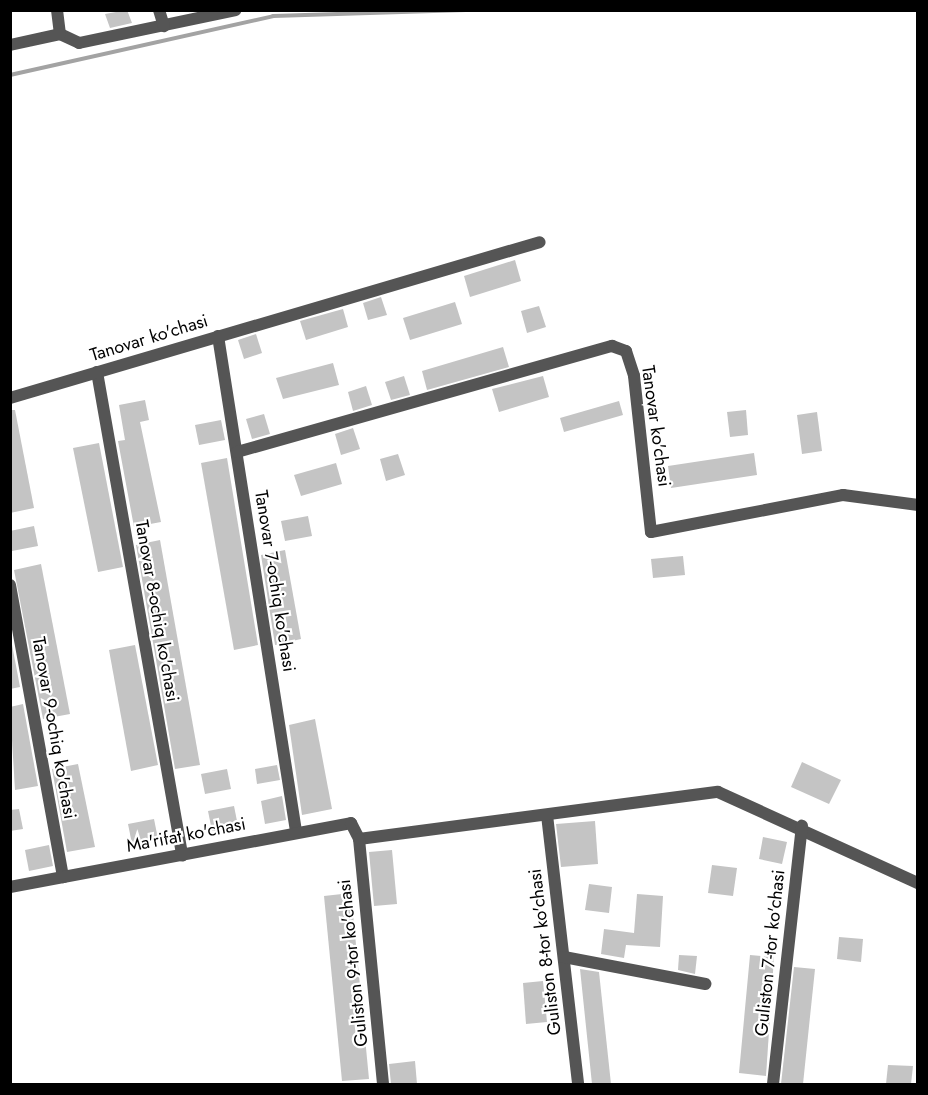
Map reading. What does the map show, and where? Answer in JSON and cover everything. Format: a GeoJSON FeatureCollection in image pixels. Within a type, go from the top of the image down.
{"type":"FeatureCollection","features":[{"type":"Feature","properties":{"kind":"street"},"geometry":{"type":"LineString","coordinates":[[57,10],[60,34]]}},
{"type":"Feature","properties":{"kind":"street"},"geometry":{"type":"LineString","coordinates":[[159,10],[164,27]]}},
{"type":"Feature","properties":{"kind":"street"},"geometry":{"type":"LineString","coordinates":[[10,45],[60,34],[79,44],[236,10]]}},
{"type":"Feature","properties":{"kind":"street","name":"Tanovar ko'chasi"},"geometry":{"type":"LineString","coordinates":[[10,399],[540,242]]}},
{"type":"Feature","properties":{"kind":"street","name":"Tanovar 7-ochiq ko'chasi"},"geometry":{"type":"LineString","coordinates":[[218,336],[296,831]]}},
{"type":"Feature","properties":{"kind":"street","name":"Tanovar ko'chasi"},"geometry":{"type":"LineString","coordinates":[[237,452],[612,346],[626,351],[634,376],[651,532],[843,495],[918,505]]}},
{"type":"Feature","properties":{"kind":"street","name":"Tanovar 8-ochiq ko'chasi"},"geometry":{"type":"LineString","coordinates":[[97,372],[182,855]]}},
{"type":"Feature","properties":{"kind":"street","name":"Tanovar 9-ochiq ko'chasi"},"geometry":{"type":"LineString","coordinates":[[10,585],[63,877]]}},
{"type":"Feature","properties":{"kind":"street"},"geometry":{"type":"LineString","coordinates":[[359,838],[718,792],[802,826],[918,883]]}},
{"type":"Feature","properties":{"kind":"street","name":"Guliston 8-tor ko'chasi"},"geometry":{"type":"LineString","coordinates":[[547,815],[578,1084]]}},
{"type":"Feature","properties":{"kind":"street","name":"Ma'rifat ko'chasi"},"geometry":{"type":"LineString","coordinates":[[10,887],[296,831],[351,823],[359,838]]}},
{"type":"Feature","properties":{"kind":"street","name":"Guliston 7-tor ko'chasi"},"geometry":{"type":"LineString","coordinates":[[773,1084],[802,826]]}},
{"type":"Feature","properties":{"kind":"street","name":"Guliston 9-tor ko'chasi"},"geometry":{"type":"LineString","coordinates":[[359,838],[383,1084]]}},
{"type":"Feature","properties":{"kind":"street"},"geometry":{"type":"LineString","coordinates":[[564,957],[705,984]]}},
{"type":"Feature","properties":{"kind":"building"},"geometry":{"type":"Polygon","coordinates":[[[127,10],[132,23],[110,28],[105,14],[127,10]]]}},
{"type":"Feature","properties":{"kind":"building"},"geometry":{"type":"Polygon","coordinates":[[[515,260],[521,281],[470,297],[464,276],[515,260]]]}},
{"type":"Feature","properties":{"kind":"building"},"geometry":{"type":"Polygon","coordinates":[[[381,297],[387,315],[368,320],[363,303],[381,297]]]}},
{"type":"Feature","properties":{"kind":"building"},"geometry":{"type":"Polygon","coordinates":[[[455,302],[462,324],[410,340],[403,318],[455,302]]]}},
{"type":"Feature","properties":{"kind":"building"},"geometry":{"type":"Polygon","coordinates":[[[539,306],[546,327],[527,333],[521,311],[539,306]]]}},
{"type":"Feature","properties":{"kind":"building"},"geometry":{"type":"Polygon","coordinates":[[[343,309],[348,327],[306,340],[300,321],[343,309]]]}},
{"type":"Feature","properties":{"kind":"building"},"geometry":{"type":"Polygon","coordinates":[[[256,334],[262,353],[244,359],[238,340],[256,334]]]}},
{"type":"Feature","properties":{"kind":"building"},"geometry":{"type":"Polygon","coordinates":[[[503,347],[509,367],[427,390],[422,371],[503,347]]]}},
{"type":"Feature","properties":{"kind":"building"},"geometry":{"type":"Polygon","coordinates":[[[333,363],[339,385],[283,399],[276,378],[333,363]]]}},
{"type":"Feature","properties":{"kind":"building"},"geometry":{"type":"Polygon","coordinates":[[[404,376],[410,395],[391,400],[385,382],[404,376]]]}},
{"type":"Feature","properties":{"kind":"building"},"geometry":{"type":"Polygon","coordinates":[[[543,376],[549,397],[499,412],[492,389],[543,376]]]}},
{"type":"Feature","properties":{"kind":"building"},"geometry":{"type":"Polygon","coordinates":[[[366,386],[372,405],[353,411],[348,392],[366,386]]]}},
{"type":"Feature","properties":{"kind":"building"},"geometry":{"type":"Polygon","coordinates":[[[145,400],[149,420],[140,422],[161,522],[134,527],[118,441],[125,440],[119,405],[145,400]]]}},
{"type":"Feature","properties":{"kind":"building"},"geometry":{"type":"Polygon","coordinates":[[[619,401],[623,415],[564,432],[560,418],[619,401]]]}},
{"type":"Feature","properties":{"kind":"building"},"geometry":{"type":"Polygon","coordinates":[[[10,410],[15,410],[34,508],[10,513],[10,410]]]}},
{"type":"Feature","properties":{"kind":"building"},"geometry":{"type":"Polygon","coordinates":[[[746,410],[748,435],[730,437],[727,412],[746,410]]]}},
{"type":"Feature","properties":{"kind":"building"},"geometry":{"type":"Polygon","coordinates":[[[817,412],[822,451],[802,454],[797,415],[817,412]]]}},
{"type":"Feature","properties":{"kind":"building"},"geometry":{"type":"Polygon","coordinates":[[[264,414],[270,434],[252,439],[246,419],[264,414]]]}},
{"type":"Feature","properties":{"kind":"building"},"geometry":{"type":"Polygon","coordinates":[[[221,420],[225,440],[199,445],[195,425],[221,420]]]}},
{"type":"Feature","properties":{"kind":"building"},"geometry":{"type":"Polygon","coordinates":[[[353,428],[360,449],[341,455],[335,434],[353,428]]]}},
{"type":"Feature","properties":{"kind":"building"},"geometry":{"type":"Polygon","coordinates":[[[99,443],[123,567],[98,572],[73,448],[99,443]]]}},
{"type":"Feature","properties":{"kind":"building"},"geometry":{"type":"Polygon","coordinates":[[[754,453],[757,475],[671,488],[668,466],[754,453]]]}},
{"type":"Feature","properties":{"kind":"building"},"geometry":{"type":"Polygon","coordinates":[[[398,454],[405,475],[386,481],[380,459],[398,454]]]}},
{"type":"Feature","properties":{"kind":"building"},"geometry":{"type":"Polygon","coordinates":[[[227,458],[258,645],[234,650],[201,463],[227,458]]]}},
{"type":"Feature","properties":{"kind":"building"},"geometry":{"type":"Polygon","coordinates":[[[336,463],[342,484],[301,496],[294,475],[336,463]]]}},
{"type":"Feature","properties":{"kind":"building"},"geometry":{"type":"Polygon","coordinates":[[[308,516],[312,536],[285,541],[281,521],[308,516]]]}},
{"type":"Feature","properties":{"kind":"building"},"geometry":{"type":"Polygon","coordinates":[[[34,526],[38,546],[12,551],[10,531],[34,526]]]}},
{"type":"Feature","properties":{"kind":"building"},"geometry":{"type":"Polygon","coordinates":[[[160,540],[200,765],[175,769],[136,545],[160,540]]]}},
{"type":"Feature","properties":{"kind":"building"},"geometry":{"type":"Polygon","coordinates":[[[285,550],[301,639],[275,645],[261,555],[285,550]]]}},
{"type":"Feature","properties":{"kind":"building"},"geometry":{"type":"Polygon","coordinates":[[[683,556],[685,575],[653,578],[651,559],[683,556]]]}},
{"type":"Feature","properties":{"kind":"building"},"geometry":{"type":"Polygon","coordinates":[[[41,564],[70,714],[43,719],[14,570],[41,564]]]}},
{"type":"Feature","properties":{"kind":"building"},"geometry":{"type":"Polygon","coordinates":[[[10,634],[20,687],[10,689],[10,634]]]}},
{"type":"Feature","properties":{"kind":"building"},"geometry":{"type":"Polygon","coordinates":[[[135,645],[158,765],[131,771],[109,650],[135,645]]]}},
{"type":"Feature","properties":{"kind":"building"},"geometry":{"type":"Polygon","coordinates":[[[23,704],[38,786],[15,790],[10,707],[23,704]]]}},
{"type":"Feature","properties":{"kind":"building"},"geometry":{"type":"Polygon","coordinates":[[[315,719],[332,809],[302,815],[289,725],[315,719]]]}},
{"type":"Feature","properties":{"kind":"building"},"geometry":{"type":"Polygon","coordinates":[[[802,762],[841,780],[829,804],[791,787],[802,762]]]}},
{"type":"Feature","properties":{"kind":"building"},"geometry":{"type":"Polygon","coordinates":[[[78,764],[95,847],[67,852],[52,769],[78,764]]]}},
{"type":"Feature","properties":{"kind":"building"},"geometry":{"type":"Polygon","coordinates":[[[277,765],[280,780],[257,784],[255,769],[277,765]]]}},
{"type":"Feature","properties":{"kind":"building"},"geometry":{"type":"Polygon","coordinates":[[[227,769],[231,789],[205,794],[201,774],[227,769]]]}},
{"type":"Feature","properties":{"kind":"building"},"geometry":{"type":"Polygon","coordinates":[[[282,796],[286,820],[265,824],[261,801],[282,796]]]}},
{"type":"Feature","properties":{"kind":"building"},"geometry":{"type":"Polygon","coordinates":[[[234,806],[238,826],[212,831],[208,811],[234,806]]]}},
{"type":"Feature","properties":{"kind":"building"},"geometry":{"type":"Polygon","coordinates":[[[19,809],[23,829],[10,831],[10,810],[19,809]]]}},
{"type":"Feature","properties":{"kind":"building"},"geometry":{"type":"Polygon","coordinates":[[[154,819],[158,839],[132,844],[128,824],[154,819]]]}},
{"type":"Feature","properties":{"kind":"building"},"geometry":{"type":"Polygon","coordinates":[[[595,821],[598,864],[561,867],[556,824],[595,821]]]}},
{"type":"Feature","properties":{"kind":"building"},"geometry":{"type":"Polygon","coordinates":[[[763,837],[787,842],[782,864],[759,859],[763,837]]]}},
{"type":"Feature","properties":{"kind":"building"},"geometry":{"type":"Polygon","coordinates":[[[49,845],[53,866],[29,871],[25,850],[49,845]]]}},
{"type":"Feature","properties":{"kind":"building"},"geometry":{"type":"Polygon","coordinates":[[[392,850],[397,904],[374,906],[369,852],[392,850]]]}},
{"type":"Feature","properties":{"kind":"building"},"geometry":{"type":"Polygon","coordinates":[[[712,865],[737,868],[733,896],[708,893],[712,865]]]}},
{"type":"Feature","properties":{"kind":"building"},"geometry":{"type":"Polygon","coordinates":[[[589,884],[612,887],[609,913],[585,910],[589,884]]]}},
{"type":"Feature","properties":{"kind":"building"},"geometry":{"type":"Polygon","coordinates":[[[351,893],[369,1079],[342,1081],[324,896],[351,893]]]}},
{"type":"Feature","properties":{"kind":"building"},"geometry":{"type":"Polygon","coordinates":[[[637,894],[663,896],[660,947],[626,945],[624,958],[601,954],[604,929],[634,933],[637,894]]]}},
{"type":"Feature","properties":{"kind":"building"},"geometry":{"type":"Polygon","coordinates":[[[839,937],[863,939],[861,962],[837,959],[839,937]]]}},
{"type":"Feature","properties":{"kind":"building"},"geometry":{"type":"Polygon","coordinates":[[[679,955],[697,956],[695,974],[678,970],[679,955]]]}},
{"type":"Feature","properties":{"kind":"building"},"geometry":{"type":"Polygon","coordinates":[[[750,955],[774,957],[766,1076],[739,1073],[750,955]]]}},
{"type":"Feature","properties":{"kind":"building"},"geometry":{"type":"Polygon","coordinates":[[[794,967],[815,969],[803,1084],[781,1084],[794,967]]]}},
{"type":"Feature","properties":{"kind":"building"},"geometry":{"type":"Polygon","coordinates":[[[580,969],[599,972],[611,1084],[592,1084],[580,969]]]}},
{"type":"Feature","properties":{"kind":"building"},"geometry":{"type":"Polygon","coordinates":[[[543,981],[547,1022],[526,1024],[523,983],[543,981]]]}},
{"type":"Feature","properties":{"kind":"building"},"geometry":{"type":"Polygon","coordinates":[[[415,1061],[417,1084],[391,1084],[389,1064],[415,1061]]]}},
{"type":"Feature","properties":{"kind":"building"},"geometry":{"type":"Polygon","coordinates":[[[888,1065],[913,1066],[911,1084],[886,1084],[888,1065]]]}},
{"type":"Feature","properties":{"kind":"waterway"},"geometry":{"type":"LineString","coordinates":[[10,75],[273,16],[466,10]]}}]}
